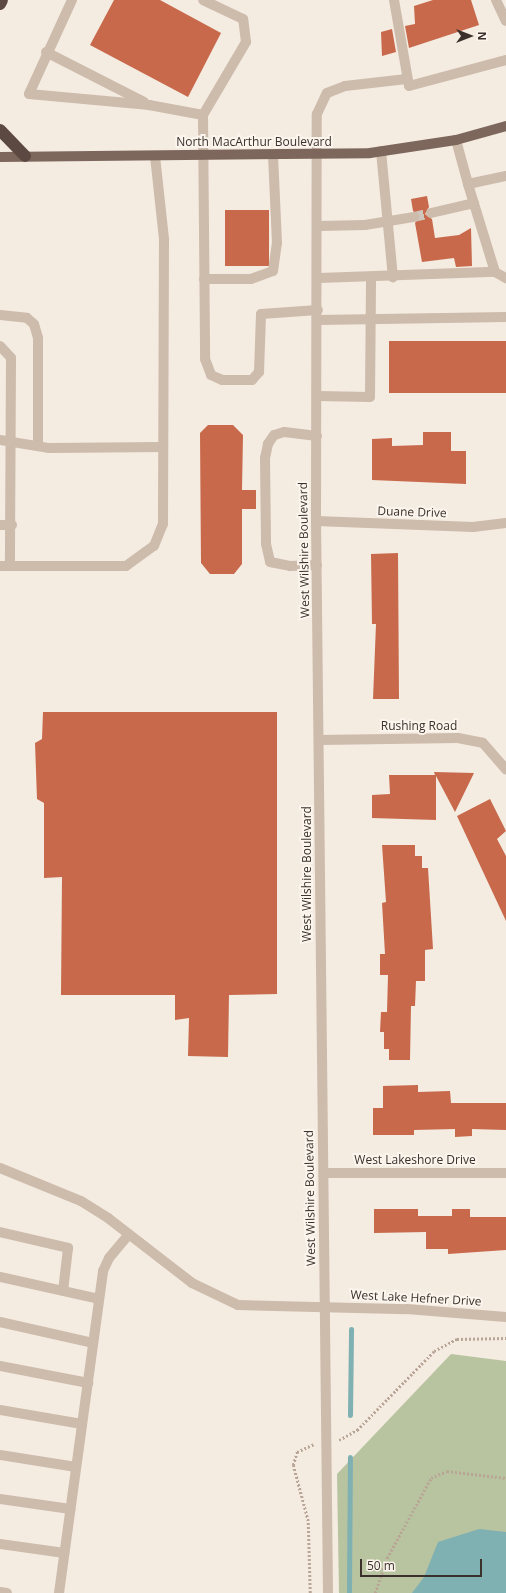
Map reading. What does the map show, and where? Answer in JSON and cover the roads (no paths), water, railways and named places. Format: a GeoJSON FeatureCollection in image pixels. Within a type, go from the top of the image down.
{"type":"FeatureCollection","features":[{"type":"Feature","properties":{"kind":"highway"},"geometry":{"type":"LineString","coordinates":[[0,4],[2,0]]}},
{"type":"Feature","properties":{"kind":"highway"},"geometry":{"type":"LineString","coordinates":[[0,130],[25,156]]}},
{"type":"Feature","properties":{"kind":"main road","name":"North MacArthur Boulevard"},"geometry":{"type":"LineString","coordinates":[[0,157],[320,155],[381,151],[456,140],[506,126]]}},
{"type":"Feature","properties":{"kind":"street"},"geometry":{"type":"LineString","coordinates":[[72,0],[46,52],[29,94],[149,105],[204,115]]}},
{"type":"Feature","properties":{"kind":"street"},"geometry":{"type":"LineString","coordinates":[[203,0],[243,19],[246,42],[204,115],[205,359],[210,375],[222,380],[252,380],[259,372],[261,314],[273,311],[370,321],[506,317]]}},
{"type":"Feature","properties":{"kind":"street"},"geometry":{"type":"LineString","coordinates":[[394,0],[409,86],[506,60]]}},
{"type":"Feature","properties":{"kind":"street"},"geometry":{"type":"LineString","coordinates":[[496,0],[506,21]]}},
{"type":"Feature","properties":{"kind":"street"},"geometry":{"type":"LineString","coordinates":[[46,52],[149,105]]}},
{"type":"Feature","properties":{"kind":"street","name":"West Wilshire Boulevard"},"geometry":{"type":"LineString","coordinates":[[328,1593],[320,740],[316,521],[320,155],[317,114],[327,92],[345,86],[407,79]]}},
{"type":"Feature","properties":{"kind":"street"},"geometry":{"type":"LineString","coordinates":[[456,140],[495,272]]}},
{"type":"Feature","properties":{"kind":"street"},"geometry":{"type":"LineString","coordinates":[[381,151],[389,221],[393,277]]}},
{"type":"Feature","properties":{"kind":"street"},"geometry":{"type":"LineString","coordinates":[[204,279],[251,279],[273,271],[277,243],[273,155]]}},
{"type":"Feature","properties":{"kind":"street"},"geometry":{"type":"LineString","coordinates":[[0,566],[126,566],[142,558],[154,546],[163,524],[164,239],[155,156]]}},
{"type":"Feature","properties":{"kind":"street"},"geometry":{"type":"LineString","coordinates":[[468,184],[506,176]]}},
{"type":"Feature","properties":{"kind":"street"},"geometry":{"type":"LineString","coordinates":[[431,213],[474,203]]}},
{"type":"Feature","properties":{"kind":"street"},"geometry":{"type":"LineString","coordinates":[[319,226],[389,221],[414,217]]}},
{"type":"Feature","properties":{"kind":"street"},"geometry":{"type":"LineString","coordinates":[[319,278],[371,278],[495,272],[506,278]]}},
{"type":"Feature","properties":{"kind":"street"},"geometry":{"type":"LineString","coordinates":[[317,396],[370,397],[371,278]]}},
{"type":"Feature","properties":{"kind":"street"},"geometry":{"type":"LineString","coordinates":[[0,315],[27,318],[34,324],[38,338],[38,446]]}},
{"type":"Feature","properties":{"kind":"street"},"geometry":{"type":"LineString","coordinates":[[0,346],[11,358],[13,441],[10,566]]}},
{"type":"Feature","properties":{"kind":"street"},"geometry":{"type":"LineString","coordinates":[[317,436],[284,432],[274,435],[268,444],[266,458],[266,544],[270,562],[290,566],[317,565]]}},
{"type":"Feature","properties":{"kind":"street"},"geometry":{"type":"LineString","coordinates":[[0,440],[38,446],[163,447]]}},
{"type":"Feature","properties":{"kind":"street","name":"Duane Drive"},"geometry":{"type":"LineString","coordinates":[[316,521],[473,527],[506,523]]}},
{"type":"Feature","properties":{"kind":"street"},"geometry":{"type":"LineString","coordinates":[[0,526],[12,525]]}},
{"type":"Feature","properties":{"kind":"street","name":"Rushing Road"},"geometry":{"type":"LineString","coordinates":[[320,740],[458,738],[482,744],[506,769]]}},
{"type":"Feature","properties":{"kind":"street","name":"West Lake Hefner Drive"},"geometry":{"type":"LineString","coordinates":[[0,1168],[81,1201],[129,1234],[192,1283],[219,1298],[238,1305],[506,1317]]}},
{"type":"Feature","properties":{"kind":"street","name":"West Lakeshore Drive"},"geometry":{"type":"LineString","coordinates":[[324,1173],[506,1173]]}},
{"type":"Feature","properties":{"kind":"street"},"geometry":{"type":"LineString","coordinates":[[0,1232],[68,1248],[63,1291]]}},
{"type":"Feature","properties":{"kind":"street"},"geometry":{"type":"LineString","coordinates":[[58,1593],[99,1299],[109,1258],[129,1234]]}},
{"type":"Feature","properties":{"kind":"street"},"geometry":{"type":"LineString","coordinates":[[0,1277],[99,1299]]}},
{"type":"Feature","properties":{"kind":"street"},"geometry":{"type":"LineString","coordinates":[[0,1322],[93,1343]]}},
{"type":"Feature","properties":{"kind":"street"},"geometry":{"type":"LineString","coordinates":[[0,1366],[88,1383]]}},
{"type":"Feature","properties":{"kind":"street"},"geometry":{"type":"LineString","coordinates":[[0,1410],[82,1424]]}},
{"type":"Feature","properties":{"kind":"street"},"geometry":{"type":"LineString","coordinates":[[0,1454],[76,1467]]}},
{"type":"Feature","properties":{"kind":"street"},"geometry":{"type":"LineString","coordinates":[[0,1498],[70,1509]]}},
{"type":"Feature","properties":{"kind":"street"},"geometry":{"type":"LineString","coordinates":[[0,1544],[64,1553]]}},
{"type":"Feature","properties":{"kind":"street"},"geometry":{"type":"LineString","coordinates":[[0,1592],[7,1593]]}},
{"type":"Feature","properties":{"kind":"water"},"geometry":{"type":"Polygon","coordinates":[[[479,1529],[506,1532],[506,1593],[412,1593],[424,1577],[438,1542],[479,1529]]]}},
{"type":"Feature","properties":{"kind":"waterway"},"geometry":{"type":"LineString","coordinates":[[350,1415],[351,1329]]}},
{"type":"Feature","properties":{"kind":"waterway"},"geometry":{"type":"LineString","coordinates":[[349,1593],[350,1457]]}},
{"type":"Feature","properties":{"kind":"tunnel"},"geometry":{"type":"LineString","coordinates":[[414,217],[431,213]]}}]}
